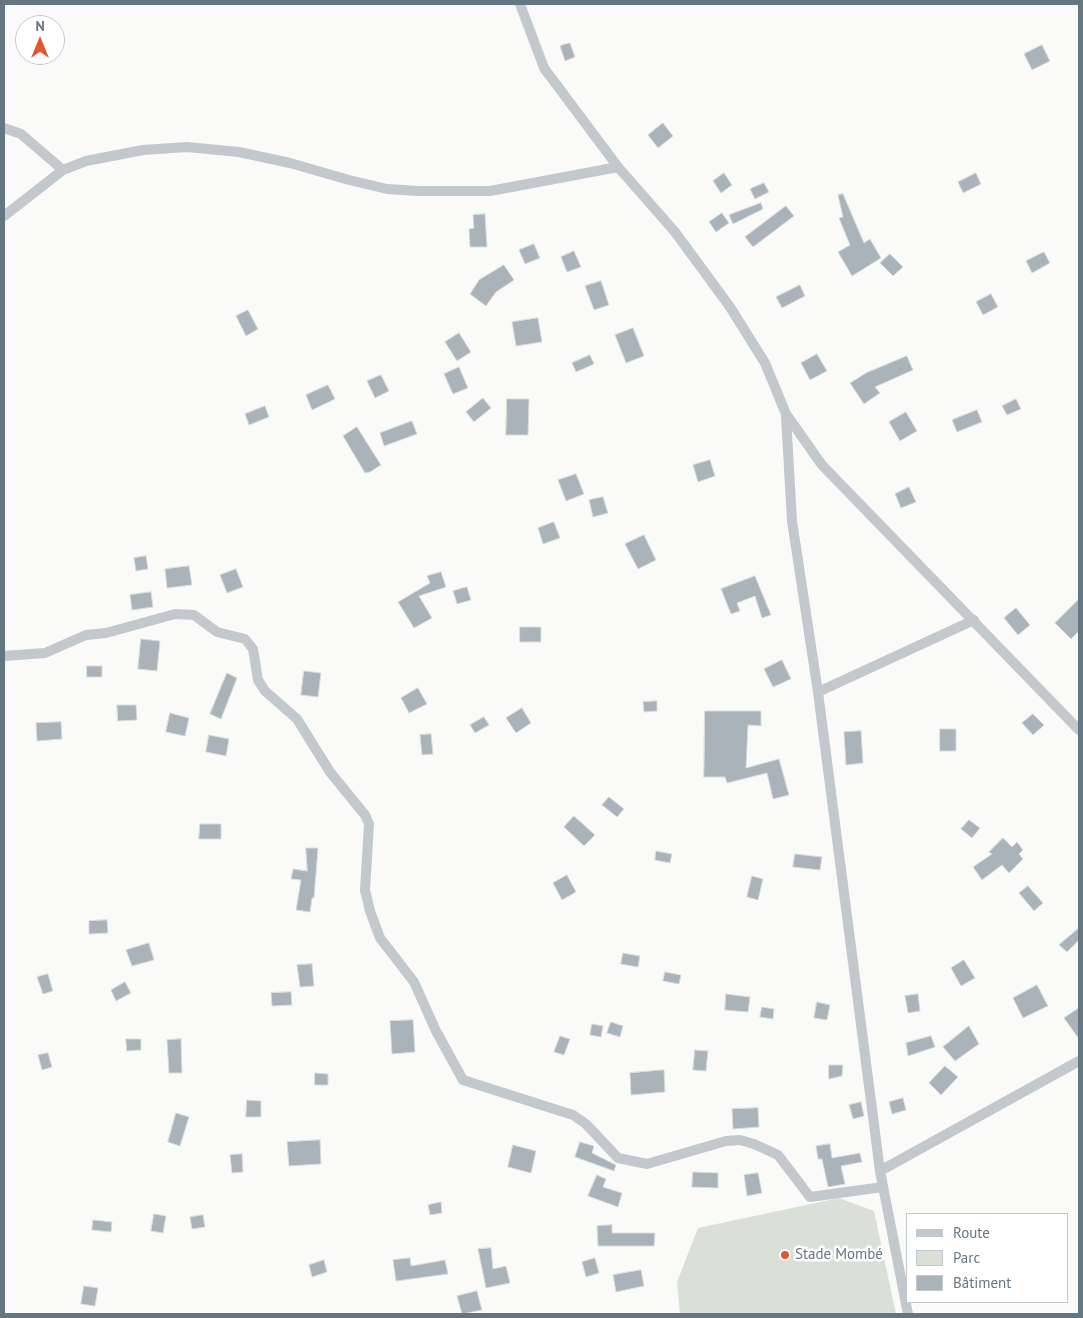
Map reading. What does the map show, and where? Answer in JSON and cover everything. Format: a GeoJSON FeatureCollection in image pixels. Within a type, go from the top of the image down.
{"type":"FeatureCollection","features":[{"type":"Feature","properties":{"kind":"street"},"geometry":{"type":"LineString","coordinates":[[520,4],[544,68],[618,167],[675,232],[730,307],[765,363],[786,414],[822,465],[1079,730]]}},
{"type":"Feature","properties":{"kind":"street"},"geometry":{"type":"LineString","coordinates":[[4,128],[21,134],[64,170]]}},
{"type":"Feature","properties":{"kind":"street"},"geometry":{"type":"LineString","coordinates":[[4,216],[64,170],[86,161],[143,150],[187,147],[239,152],[290,163],[387,189],[418,191],[490,191],[618,167]]}},
{"type":"Feature","properties":{"kind":"street"},"geometry":{"type":"LineString","coordinates":[[786,414],[792,521],[818,692],[880,1171],[908,1314]]}},
{"type":"Feature","properties":{"kind":"street"},"geometry":{"type":"LineString","coordinates":[[4,656],[46,653],[86,635],[106,633],[175,614],[194,615],[216,632],[244,639],[253,650],[258,680],[265,691],[296,719],[330,772],[365,814],[370,830],[365,890],[370,911],[380,938],[414,982],[436,1031],[463,1080],[573,1115],[586,1124],[618,1158],[647,1164],[726,1141],[740,1140],[778,1155],[810,1197],[883,1187]]}},
{"type":"Feature","properties":{"kind":"street"},"geometry":{"type":"LineString","coordinates":[[818,692],[974,620]]}},
{"type":"Feature","properties":{"kind":"street"},"geometry":{"type":"LineString","coordinates":[[880,1171],[1079,1061]]}},
{"type":"Feature","properties":{"kind":"green space","name":"Stade Mombé"},"geometry":{"type":"Polygon","coordinates":[[[839,1198],[874,1211],[896,1314],[680,1314],[677,1282],[698,1228],[839,1198]]]}},
{"type":"Feature","properties":{"kind":"building"},"geometry":{"type":"Polygon","coordinates":[[[570,43],[575,57],[565,61],[560,46],[570,43]]]}},
{"type":"Feature","properties":{"kind":"building"},"geometry":{"type":"Polygon","coordinates":[[[1042,45],[1050,61],[1032,70],[1024,54],[1042,45]]]}},
{"type":"Feature","properties":{"kind":"building"},"geometry":{"type":"Polygon","coordinates":[[[663,123],[673,136],[658,148],[648,135],[663,123]]]}},
{"type":"Feature","properties":{"kind":"building"},"geometry":{"type":"Polygon","coordinates":[[[724,173],[732,185],[721,193],[713,181],[724,173]]]}},
{"type":"Feature","properties":{"kind":"building"},"geometry":{"type":"Polygon","coordinates":[[[976,173],[981,184],[963,193],[958,182],[976,173]]]}},
{"type":"Feature","properties":{"kind":"building"},"geometry":{"type":"Polygon","coordinates":[[[764,183],[769,192],[755,199],[750,189],[764,183]]]}},
{"type":"Feature","properties":{"kind":"building"},"geometry":{"type":"Polygon","coordinates":[[[843,194],[864,243],[870,239],[881,258],[852,276],[838,252],[850,245],[839,218],[843,217],[838,195],[843,194]]]}},
{"type":"Feature","properties":{"kind":"building"},"geometry":{"type":"Polygon","coordinates":[[[761,203],[763,209],[733,224],[729,215],[761,203]]]}},
{"type":"Feature","properties":{"kind":"building"},"geometry":{"type":"Polygon","coordinates":[[[786,206],[794,216],[753,247],[745,237],[786,206]]]}},
{"type":"Feature","properties":{"kind":"building"},"geometry":{"type":"Polygon","coordinates":[[[722,213],[729,223],[716,232],[709,222],[722,213]]]}},
{"type":"Feature","properties":{"kind":"building"},"geometry":{"type":"Polygon","coordinates":[[[485,214],[487,247],[470,247],[469,229],[474,228],[473,215],[485,214]]]}},
{"type":"Feature","properties":{"kind":"building"},"geometry":{"type":"Polygon","coordinates":[[[534,244],[540,258],[525,264],[519,250],[534,244]]]}},
{"type":"Feature","properties":{"kind":"building"},"geometry":{"type":"Polygon","coordinates":[[[574,251],[581,267],[567,272],[561,257],[574,251]]]}},
{"type":"Feature","properties":{"kind":"building"},"geometry":{"type":"Polygon","coordinates":[[[1044,252],[1050,263],[1032,273],[1026,261],[1044,252]]]}},
{"type":"Feature","properties":{"kind":"building"},"geometry":{"type":"Polygon","coordinates":[[[890,254],[903,267],[893,276],[880,263],[890,254]]]}},
{"type":"Feature","properties":{"kind":"building"},"geometry":{"type":"Polygon","coordinates":[[[504,265],[514,280],[496,292],[486,306],[470,294],[479,280],[504,265]]]}},
{"type":"Feature","properties":{"kind":"building"},"geometry":{"type":"Polygon","coordinates":[[[601,281],[609,305],[594,310],[585,286],[601,281]]]}},
{"type":"Feature","properties":{"kind":"building"},"geometry":{"type":"Polygon","coordinates":[[[800,285],[805,296],[782,308],[776,297],[800,285]]]}},
{"type":"Feature","properties":{"kind":"building"},"geometry":{"type":"Polygon","coordinates":[[[991,294],[998,307],[983,315],[976,302],[991,294]]]}},
{"type":"Feature","properties":{"kind":"building"},"geometry":{"type":"Polygon","coordinates":[[[248,310],[258,329],[246,336],[236,316],[248,310]]]}},
{"type":"Feature","properties":{"kind":"building"},"geometry":{"type":"Polygon","coordinates":[[[538,318],[542,342],[516,346],[512,322],[538,318]]]}},
{"type":"Feature","properties":{"kind":"building"},"geometry":{"type":"Polygon","coordinates":[[[633,328],[644,356],[626,363],[615,335],[633,328]]]}},
{"type":"Feature","properties":{"kind":"building"},"geometry":{"type":"Polygon","coordinates":[[[459,333],[471,352],[457,361],[445,342],[459,333]]]}},
{"type":"Feature","properties":{"kind":"building"},"geometry":{"type":"Polygon","coordinates":[[[817,354],[827,371],[810,380],[801,363],[817,354]]]}},
{"type":"Feature","properties":{"kind":"building"},"geometry":{"type":"Polygon","coordinates":[[[590,355],[594,364],[576,372],[572,363],[590,355]]]}},
{"type":"Feature","properties":{"kind":"building"},"geometry":{"type":"Polygon","coordinates":[[[907,356],[913,370],[875,387],[880,393],[864,404],[850,383],[866,373],[907,356]]]}},
{"type":"Feature","properties":{"kind":"building"},"geometry":{"type":"Polygon","coordinates":[[[459,367],[468,388],[453,394],[444,374],[459,367]]]}},
{"type":"Feature","properties":{"kind":"building"},"geometry":{"type":"Polygon","coordinates":[[[381,375],[389,391],[375,398],[367,381],[381,375]]]}},
{"type":"Feature","properties":{"kind":"building"},"geometry":{"type":"Polygon","coordinates":[[[328,385],[335,399],[312,410],[306,395],[328,385]]]}},
{"type":"Feature","properties":{"kind":"building"},"geometry":{"type":"Polygon","coordinates":[[[483,398],[491,408],[474,422],[466,412],[483,398]]]}},
{"type":"Feature","properties":{"kind":"building"},"geometry":{"type":"Polygon","coordinates":[[[507,399],[529,399],[528,435],[506,435],[507,399]]]}},
{"type":"Feature","properties":{"kind":"building"},"geometry":{"type":"Polygon","coordinates":[[[1016,399],[1021,409],[1007,415],[1002,406],[1016,399]]]}},
{"type":"Feature","properties":{"kind":"building"},"geometry":{"type":"Polygon","coordinates":[[[265,406],[269,417],[249,425],[245,414],[265,406]]]}},
{"type":"Feature","properties":{"kind":"building"},"geometry":{"type":"Polygon","coordinates":[[[977,410],[982,422],[957,432],[952,420],[977,410]]]}},
{"type":"Feature","properties":{"kind":"building"},"geometry":{"type":"Polygon","coordinates":[[[906,412],[917,431],[900,441],[889,422],[906,412]]]}},
{"type":"Feature","properties":{"kind":"building"},"geometry":{"type":"Polygon","coordinates":[[[412,421],[417,434],[384,446],[380,433],[412,421]]]}},
{"type":"Feature","properties":{"kind":"building"},"geometry":{"type":"Polygon","coordinates":[[[357,427],[381,465],[370,472],[365,473],[343,436],[357,427]]]}},
{"type":"Feature","properties":{"kind":"building"},"geometry":{"type":"Polygon","coordinates":[[[710,460],[715,476],[698,482],[693,465],[710,460]]]}},
{"type":"Feature","properties":{"kind":"building"},"geometry":{"type":"Polygon","coordinates":[[[576,474],[584,494],[566,501],[558,480],[576,474]]]}},
{"type":"Feature","properties":{"kind":"building"},"geometry":{"type":"Polygon","coordinates":[[[909,487],[916,502],[901,508],[895,494],[909,487]]]}},
{"type":"Feature","properties":{"kind":"building"},"geometry":{"type":"Polygon","coordinates":[[[603,497],[608,513],[593,517],[589,500],[603,497]]]}},
{"type":"Feature","properties":{"kind":"building"},"geometry":{"type":"Polygon","coordinates":[[[554,522],[560,538],[543,544],[538,528],[554,522]]]}},
{"type":"Feature","properties":{"kind":"building"},"geometry":{"type":"Polygon","coordinates":[[[644,535],[656,560],[638,569],[625,544],[644,535]]]}},
{"type":"Feature","properties":{"kind":"building"},"geometry":{"type":"Polygon","coordinates":[[[146,556],[148,569],[136,571],[134,558],[146,556]]]}},
{"type":"Feature","properties":{"kind":"building"},"geometry":{"type":"Polygon","coordinates":[[[189,566],[192,585],[167,588],[165,569],[189,566]]]}},
{"type":"Feature","properties":{"kind":"building"},"geometry":{"type":"Polygon","coordinates":[[[236,569],[243,587],[227,593],[220,575],[236,569]]]}},
{"type":"Feature","properties":{"kind":"building"},"geometry":{"type":"Polygon","coordinates":[[[441,572],[446,587],[419,596],[432,618],[414,628],[398,602],[430,583],[427,576],[441,572]]]}},
{"type":"Feature","properties":{"kind":"building"},"geometry":{"type":"Polygon","coordinates":[[[755,576],[771,615],[762,618],[755,596],[737,603],[740,611],[731,614],[721,589],[755,576]]]}},
{"type":"Feature","properties":{"kind":"building"},"geometry":{"type":"Polygon","coordinates":[[[467,587],[471,600],[457,604],[453,591],[467,587]]]}},
{"type":"Feature","properties":{"kind":"building"},"geometry":{"type":"Polygon","coordinates":[[[151,592],[153,607],[132,610],[130,595],[151,592]]]}},
{"type":"Feature","properties":{"kind":"building"},"geometry":{"type":"Polygon","coordinates":[[[1079,599],[1079,631],[1071,639],[1055,623],[1079,599]]]}},
{"type":"Feature","properties":{"kind":"building"},"geometry":{"type":"Polygon","coordinates":[[[1016,608],[1030,625],[1018,635],[1004,618],[1016,608]]]}},
{"type":"Feature","properties":{"kind":"building"},"geometry":{"type":"Polygon","coordinates":[[[520,627],[541,627],[541,642],[520,642],[520,627]]]}},
{"type":"Feature","properties":{"kind":"building"},"geometry":{"type":"Polygon","coordinates":[[[141,639],[160,641],[157,671],[138,669],[141,639]]]}},
{"type":"Feature","properties":{"kind":"building"},"geometry":{"type":"Polygon","coordinates":[[[782,660],[791,679],[773,687],[764,669],[782,660]]]}},
{"type":"Feature","properties":{"kind":"building"},"geometry":{"type":"Polygon","coordinates":[[[87,666],[102,666],[102,677],[87,677],[87,666]]]}},
{"type":"Feature","properties":{"kind":"building"},"geometry":{"type":"Polygon","coordinates":[[[304,671],[321,673],[318,697],[301,695],[304,671]]]}},
{"type":"Feature","properties":{"kind":"building"},"geometry":{"type":"Polygon","coordinates":[[[227,673],[237,678],[221,719],[210,714],[227,673]]]}},
{"type":"Feature","properties":{"kind":"building"},"geometry":{"type":"Polygon","coordinates":[[[418,688],[427,704],[409,713],[401,698],[418,688]]]}},
{"type":"Feature","properties":{"kind":"building"},"geometry":{"type":"Polygon","coordinates":[[[657,701],[657,711],[644,712],[643,702],[657,701]]]}},
{"type":"Feature","properties":{"kind":"building"},"geometry":{"type":"Polygon","coordinates":[[[117,705],[136,705],[137,720],[118,721],[117,705]]]}},
{"type":"Feature","properties":{"kind":"building"},"geometry":{"type":"Polygon","coordinates":[[[522,708],[531,723],[516,733],[506,718],[522,708]]]}},
{"type":"Feature","properties":{"kind":"building"},"geometry":{"type":"Polygon","coordinates":[[[705,711],[761,711],[761,726],[748,725],[746,768],[779,759],[789,795],[773,799],[767,773],[727,783],[725,777],[704,777],[705,711]]]}},
{"type":"Feature","properties":{"kind":"building"},"geometry":{"type":"Polygon","coordinates":[[[170,713],[189,718],[185,736],[166,732],[170,713]]]}},
{"type":"Feature","properties":{"kind":"building"},"geometry":{"type":"Polygon","coordinates":[[[1033,714],[1044,725],[1033,735],[1022,723],[1033,714]]]}},
{"type":"Feature","properties":{"kind":"building"},"geometry":{"type":"Polygon","coordinates":[[[484,717],[489,725],[475,733],[470,725],[484,717]]]}},
{"type":"Feature","properties":{"kind":"building"},"geometry":{"type":"Polygon","coordinates":[[[61,722],[62,739],[37,741],[36,723],[61,722]]]}},
{"type":"Feature","properties":{"kind":"building"},"geometry":{"type":"Polygon","coordinates":[[[940,729],[956,729],[956,751],[940,751],[940,729]]]}},
{"type":"Feature","properties":{"kind":"building"},"geometry":{"type":"Polygon","coordinates":[[[861,731],[863,763],[846,765],[844,732],[861,731]]]}},
{"type":"Feature","properties":{"kind":"building"},"geometry":{"type":"Polygon","coordinates":[[[431,734],[433,754],[422,755],[420,735],[431,734]]]}},
{"type":"Feature","properties":{"kind":"building"},"geometry":{"type":"Polygon","coordinates":[[[209,735],[229,739],[226,756],[206,752],[209,735]]]}},
{"type":"Feature","properties":{"kind":"building"},"geometry":{"type":"Polygon","coordinates":[[[609,797],[624,809],[617,817],[602,805],[609,797]]]}},
{"type":"Feature","properties":{"kind":"building"},"geometry":{"type":"Polygon","coordinates":[[[574,816],[595,835],[584,846],[564,827],[574,816]]]}},
{"type":"Feature","properties":{"kind":"building"},"geometry":{"type":"Polygon","coordinates":[[[969,820],[980,828],[972,838],[961,829],[969,820]]]}},
{"type":"Feature","properties":{"kind":"building"},"geometry":{"type":"Polygon","coordinates":[[[200,824],[221,824],[221,839],[199,839],[200,824]]]}},
{"type":"Feature","properties":{"kind":"building"},"geometry":{"type":"Polygon","coordinates":[[[1003,838],[1012,847],[1017,842],[1023,850],[1019,854],[1023,859],[1009,873],[1002,865],[982,880],[973,867],[992,854],[989,852],[1003,838]]]}},
{"type":"Feature","properties":{"kind":"building"},"geometry":{"type":"Polygon","coordinates":[[[306,848],[318,848],[314,898],[312,898],[310,912],[296,910],[301,880],[291,879],[293,869],[307,871],[306,848]]]}},
{"type":"Feature","properties":{"kind":"building"},"geometry":{"type":"Polygon","coordinates":[[[656,851],[672,854],[670,863],[655,860],[656,851]]]}},
{"type":"Feature","properties":{"kind":"building"},"geometry":{"type":"Polygon","coordinates":[[[795,854],[822,857],[820,870],[793,867],[795,854]]]}},
{"type":"Feature","properties":{"kind":"building"},"geometry":{"type":"Polygon","coordinates":[[[567,875],[576,892],[562,900],[553,883],[567,875]]]}},
{"type":"Feature","properties":{"kind":"building"},"geometry":{"type":"Polygon","coordinates":[[[752,876],[763,879],[758,900],[747,897],[752,876]]]}},
{"type":"Feature","properties":{"kind":"building"},"geometry":{"type":"Polygon","coordinates":[[[1028,886],[1043,903],[1034,911],[1019,893],[1028,886]]]}},
{"type":"Feature","properties":{"kind":"building"},"geometry":{"type":"Polygon","coordinates":[[[107,920],[108,933],[89,934],[89,921],[107,920]]]}},
{"type":"Feature","properties":{"kind":"building"},"geometry":{"type":"Polygon","coordinates":[[[1079,928],[1079,940],[1067,952],[1059,945],[1079,928]]]}},
{"type":"Feature","properties":{"kind":"building"},"geometry":{"type":"Polygon","coordinates":[[[149,943],[154,960],[132,966],[126,950],[149,943]]]}},
{"type":"Feature","properties":{"kind":"building"},"geometry":{"type":"Polygon","coordinates":[[[623,953],[640,956],[638,967],[621,964],[623,953]]]}},
{"type":"Feature","properties":{"kind":"building"},"geometry":{"type":"Polygon","coordinates":[[[964,960],[975,978],[961,986],[951,968],[964,960]]]}},
{"type":"Feature","properties":{"kind":"building"},"geometry":{"type":"Polygon","coordinates":[[[312,964],[314,986],[300,987],[297,965],[312,964]]]}},
{"type":"Feature","properties":{"kind":"building"},"geometry":{"type":"Polygon","coordinates":[[[665,972],[681,975],[679,984],[663,981],[665,972]]]}},
{"type":"Feature","properties":{"kind":"building"},"geometry":{"type":"Polygon","coordinates":[[[48,974],[53,991],[43,994],[37,977],[48,974]]]}},
{"type":"Feature","properties":{"kind":"building"},"geometry":{"type":"Polygon","coordinates":[[[125,982],[131,993],[116,1001],[111,990],[125,982]]]}},
{"type":"Feature","properties":{"kind":"building"},"geometry":{"type":"Polygon","coordinates":[[[1037,985],[1048,1006],[1023,1018],[1013,998],[1037,985]]]}},
{"type":"Feature","properties":{"kind":"building"},"geometry":{"type":"Polygon","coordinates":[[[291,992],[292,1005],[272,1006],[271,993],[291,992]]]}},
{"type":"Feature","properties":{"kind":"building"},"geometry":{"type":"Polygon","coordinates":[[[726,994],[750,997],[748,1012],[725,1010],[726,994]]]}},
{"type":"Feature","properties":{"kind":"building"},"geometry":{"type":"Polygon","coordinates":[[[918,994],[920,1011],[908,1013],[905,996],[918,994]]]}},
{"type":"Feature","properties":{"kind":"building"},"geometry":{"type":"Polygon","coordinates":[[[817,1002],[830,1005],[827,1020],[814,1018],[817,1002]]]}},
{"type":"Feature","properties":{"kind":"building"},"geometry":{"type":"Polygon","coordinates":[[[762,1007],[774,1009],[773,1019],[760,1017],[762,1007]]]}},
{"type":"Feature","properties":{"kind":"building"},"geometry":{"type":"Polygon","coordinates":[[[1079,1008],[1079,1039],[1064,1018],[1079,1008]]]}},
{"type":"Feature","properties":{"kind":"building"},"geometry":{"type":"Polygon","coordinates":[[[413,1020],[415,1052],[392,1054],[390,1021],[413,1020]]]}},
{"type":"Feature","properties":{"kind":"building"},"geometry":{"type":"Polygon","coordinates":[[[611,1022],[623,1026],[620,1037],[607,1033],[611,1022]]]}},
{"type":"Feature","properties":{"kind":"building"},"geometry":{"type":"Polygon","coordinates":[[[592,1024],[603,1026],[601,1037],[590,1035],[592,1024]]]}},
{"type":"Feature","properties":{"kind":"building"},"geometry":{"type":"Polygon","coordinates":[[[969,1026],[979,1044],[955,1061],[943,1047],[969,1026]]]}},
{"type":"Feature","properties":{"kind":"building"},"geometry":{"type":"Polygon","coordinates":[[[560,1036],[570,1039],[564,1055],[554,1052],[560,1036]]]}},
{"type":"Feature","properties":{"kind":"building"},"geometry":{"type":"Polygon","coordinates":[[[931,1036],[935,1047],[908,1056],[906,1043],[931,1036]]]}},
{"type":"Feature","properties":{"kind":"building"},"geometry":{"type":"Polygon","coordinates":[[[126,1039],[141,1039],[141,1050],[127,1051],[126,1039]]]}},
{"type":"Feature","properties":{"kind":"building"},"geometry":{"type":"Polygon","coordinates":[[[181,1039],[182,1073],[169,1073],[167,1040],[181,1039]]]}},
{"type":"Feature","properties":{"kind":"building"},"geometry":{"type":"Polygon","coordinates":[[[695,1050],[708,1051],[706,1071],[693,1070],[695,1050]]]}},
{"type":"Feature","properties":{"kind":"building"},"geometry":{"type":"Polygon","coordinates":[[[48,1053],[52,1067],[42,1070],[38,1055],[48,1053]]]}},
{"type":"Feature","properties":{"kind":"building"},"geometry":{"type":"Polygon","coordinates":[[[829,1065],[843,1065],[842,1076],[829,1079],[829,1065]]]}},
{"type":"Feature","properties":{"kind":"building"},"geometry":{"type":"Polygon","coordinates":[[[945,1066],[958,1077],[941,1095],[929,1083],[945,1066]]]}},
{"type":"Feature","properties":{"kind":"building"},"geometry":{"type":"Polygon","coordinates":[[[664,1070],[665,1092],[631,1095],[630,1073],[664,1070]]]}},
{"type":"Feature","properties":{"kind":"building"},"geometry":{"type":"Polygon","coordinates":[[[315,1073],[328,1074],[328,1085],[315,1085],[315,1073]]]}},
{"type":"Feature","properties":{"kind":"building"},"geometry":{"type":"Polygon","coordinates":[[[903,1098],[906,1110],[892,1114],[889,1102],[903,1098]]]}},
{"type":"Feature","properties":{"kind":"building"},"geometry":{"type":"Polygon","coordinates":[[[247,1100],[261,1101],[261,1117],[246,1117],[247,1100]]]}},
{"type":"Feature","properties":{"kind":"building"},"geometry":{"type":"Polygon","coordinates":[[[861,1102],[864,1116],[853,1119],[849,1105],[861,1102]]]}},
{"type":"Feature","properties":{"kind":"building"},"geometry":{"type":"Polygon","coordinates":[[[758,1108],[759,1127],[733,1129],[732,1109],[758,1108]]]}},
{"type":"Feature","properties":{"kind":"building"},"geometry":{"type":"Polygon","coordinates":[[[176,1113],[189,1117],[180,1146],[168,1142],[176,1113]]]}},
{"type":"Feature","properties":{"kind":"building"},"geometry":{"type":"Polygon","coordinates":[[[320,1140],[321,1164],[289,1166],[287,1142],[320,1140]]]}},
{"type":"Feature","properties":{"kind":"building"},"geometry":{"type":"Polygon","coordinates":[[[580,1142],[594,1146],[592,1153],[616,1165],[614,1171],[575,1157],[580,1142]]]}},
{"type":"Feature","properties":{"kind":"building"},"geometry":{"type":"Polygon","coordinates":[[[830,1144],[832,1158],[860,1153],[862,1162],[841,1166],[845,1184],[828,1187],[822,1159],[818,1159],[816,1146],[830,1144]]]}},
{"type":"Feature","properties":{"kind":"building"},"geometry":{"type":"Polygon","coordinates":[[[513,1145],[536,1151],[531,1173],[508,1167],[513,1145]]]}},
{"type":"Feature","properties":{"kind":"building"},"geometry":{"type":"Polygon","coordinates":[[[242,1154],[243,1172],[232,1173],[230,1155],[242,1154]]]}},
{"type":"Feature","properties":{"kind":"building"},"geometry":{"type":"Polygon","coordinates":[[[693,1172],[718,1173],[718,1188],[692,1187],[693,1172]]]}},
{"type":"Feature","properties":{"kind":"building"},"geometry":{"type":"Polygon","coordinates":[[[758,1173],[762,1193],[747,1196],[744,1175],[758,1173]]]}},
{"type":"Feature","properties":{"kind":"building"},"geometry":{"type":"Polygon","coordinates":[[[597,1175],[606,1179],[603,1187],[622,1193],[618,1207],[588,1196],[597,1175]]]}},
{"type":"Feature","properties":{"kind":"building"},"geometry":{"type":"Polygon","coordinates":[[[441,1202],[442,1213],[430,1215],[428,1205],[441,1202]]]}},
{"type":"Feature","properties":{"kind":"building"},"geometry":{"type":"Polygon","coordinates":[[[154,1214],[166,1216],[163,1233],[151,1231],[154,1214]]]}},
{"type":"Feature","properties":{"kind":"building"},"geometry":{"type":"Polygon","coordinates":[[[203,1215],[205,1227],[192,1229],[190,1217],[203,1215]]]}},
{"type":"Feature","properties":{"kind":"building"},"geometry":{"type":"Polygon","coordinates":[[[93,1220],[112,1222],[111,1232],[92,1230],[93,1220]]]}},
{"type":"Feature","properties":{"kind":"building"},"geometry":{"type":"Polygon","coordinates":[[[612,1225],[612,1233],[655,1233],[654,1246],[598,1246],[597,1226],[612,1225]]]}},
{"type":"Feature","properties":{"kind":"building"},"geometry":{"type":"Polygon","coordinates":[[[491,1248],[493,1269],[506,1266],[510,1283],[486,1288],[478,1249],[491,1248]]]}},
{"type":"Feature","properties":{"kind":"building"},"geometry":{"type":"Polygon","coordinates":[[[410,1258],[411,1266],[445,1260],[448,1274],[396,1281],[393,1260],[410,1258]]]}},
{"type":"Feature","properties":{"kind":"building"},"geometry":{"type":"Polygon","coordinates":[[[595,1258],[599,1273],[586,1277],[582,1262],[595,1258]]]}},
{"type":"Feature","properties":{"kind":"building"},"geometry":{"type":"Polygon","coordinates":[[[324,1260],[327,1272],[312,1277],[309,1265],[324,1260]]]}},
{"type":"Feature","properties":{"kind":"building"},"geometry":{"type":"Polygon","coordinates":[[[641,1270],[644,1286],[616,1292],[613,1275],[641,1270]]]}},
{"type":"Feature","properties":{"kind":"building"},"geometry":{"type":"Polygon","coordinates":[[[84,1286],[98,1288],[95,1306],[81,1304],[84,1286]]]}},
{"type":"Feature","properties":{"kind":"building"},"geometry":{"type":"Polygon","coordinates":[[[477,1291],[482,1310],[462,1314],[457,1296],[477,1291]]]}},
{"type":"Feature","properties":{"kind":"place","name":"Stade Mombé"},"geometry":{"type":"Point","coordinates":[785,1255]}}]}
